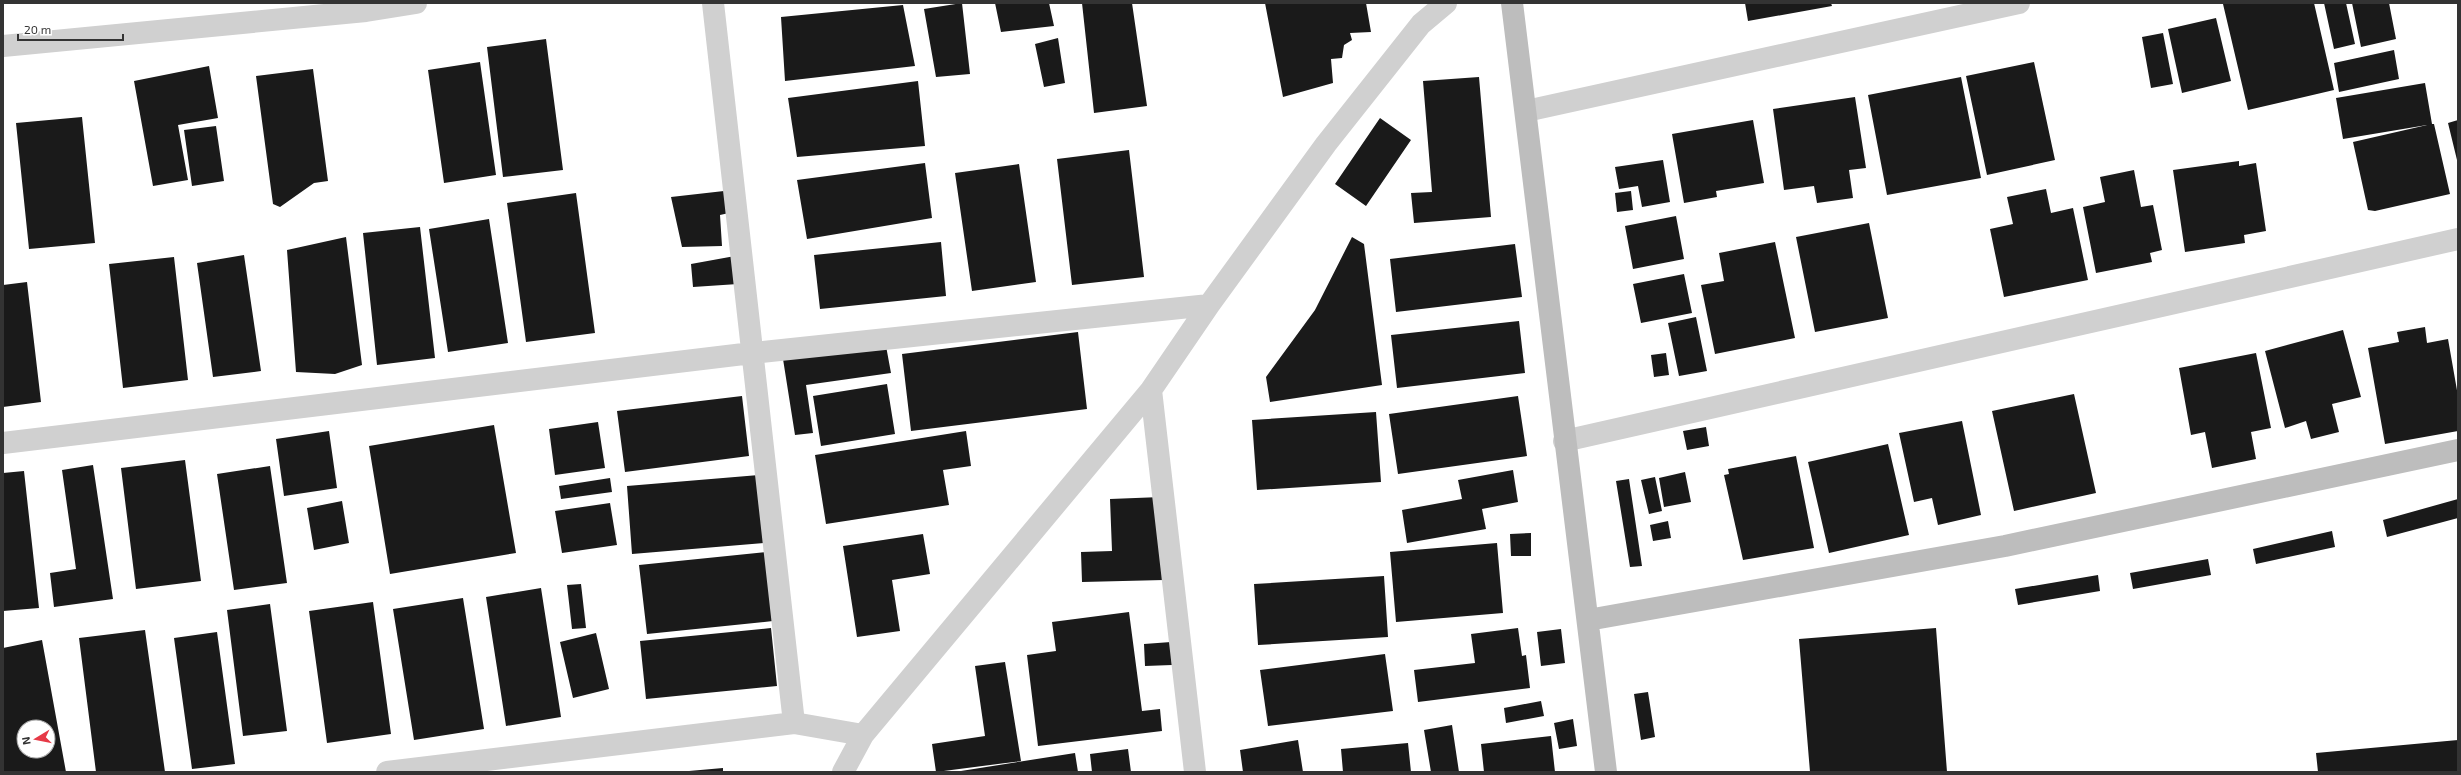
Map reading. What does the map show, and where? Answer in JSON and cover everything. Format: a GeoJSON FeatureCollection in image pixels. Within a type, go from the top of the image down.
{"type":"FeatureCollection","features":[{"type":"Feature","properties":{"kind":"street"},"geometry":{"type":"LineString","coordinates":[[3,46],[416,3]]}},
{"type":"Feature","properties":{"kind":"street"},"geometry":{"type":"LineString","coordinates":[[713,3],[794,723]]}},
{"type":"Feature","properties":{"kind":"street"},"geometry":{"type":"LineString","coordinates":[[843,772],[863,735],[1152,390],[1209,305],[1326,144],[1421,24],[1446,3]]}},
{"type":"Feature","properties":{"kind":"street"},"geometry":{"type":"LineString","coordinates":[[1512,3],[1564,441],[1588,620],[1606,772]]}},
{"type":"Feature","properties":{"kind":"street"},"geometry":{"type":"LineString","coordinates":[[1526,111],[2019,3]]}},
{"type":"Feature","properties":{"kind":"street"},"geometry":{"type":"LineString","coordinates":[[1564,441],[2458,240]]}},
{"type":"Feature","properties":{"kind":"street"},"geometry":{"type":"LineString","coordinates":[[3,443],[752,353],[1209,305]]}},
{"type":"Feature","properties":{"kind":"street"},"geometry":{"type":"LineString","coordinates":[[1152,390],[1195,772]]}},
{"type":"Feature","properties":{"kind":"street"},"geometry":{"type":"LineString","coordinates":[[1588,620],[2005,546],[2458,450]]}},
{"type":"Feature","properties":{"kind":"street"},"geometry":{"type":"LineString","coordinates":[[387,772],[794,723],[863,735]]}},
{"type":"Feature","properties":{"kind":"building"},"geometry":{"type":"Polygon","coordinates":[[[962,3],[970,74],[936,77],[924,9],[962,3]]]}},
{"type":"Feature","properties":{"kind":"building"},"geometry":{"type":"Polygon","coordinates":[[[995,3],[1049,3],[1054,26],[1001,32],[995,3]]]}},
{"type":"Feature","properties":{"kind":"building"},"geometry":{"type":"Polygon","coordinates":[[[1082,3],[1132,3],[1147,106],[1094,113],[1082,3]]]}},
{"type":"Feature","properties":{"kind":"building"},"geometry":{"type":"Polygon","coordinates":[[[1265,3],[1366,3],[1371,32],[1350,33],[1352,40],[1344,45],[1342,58],[1331,59],[1333,83],[1283,97],[1265,3]]]}},
{"type":"Feature","properties":{"kind":"building"},"geometry":{"type":"Polygon","coordinates":[[[1745,3],[1831,3],[1832,6],[1748,21],[1745,3]]]}},
{"type":"Feature","properties":{"kind":"building"},"geometry":{"type":"Polygon","coordinates":[[[2314,3],[2334,90],[2248,110],[2223,4],[2314,3]]]}},
{"type":"Feature","properties":{"kind":"building"},"geometry":{"type":"Polygon","coordinates":[[[2324,3],[2346,3],[2355,44],[2334,49],[2324,3]]]}},
{"type":"Feature","properties":{"kind":"building"},"geometry":{"type":"Polygon","coordinates":[[[2352,3],[2389,3],[2396,39],[2361,47],[2352,3]]]}},
{"type":"Feature","properties":{"kind":"building"},"geometry":{"type":"Polygon","coordinates":[[[903,5],[915,66],[785,81],[781,17],[903,5]]]}},
{"type":"Feature","properties":{"kind":"building"},"geometry":{"type":"Polygon","coordinates":[[[2216,18],[2231,81],[2182,93],[2168,29],[2216,18]]]}},
{"type":"Feature","properties":{"kind":"building"},"geometry":{"type":"Polygon","coordinates":[[[2163,33],[2173,84],[2151,88],[2142,37],[2163,33]]]}},
{"type":"Feature","properties":{"kind":"building"},"geometry":{"type":"Polygon","coordinates":[[[1058,38],[1065,83],[1044,87],[1035,44],[1058,38]]]}},
{"type":"Feature","properties":{"kind":"building"},"geometry":{"type":"Polygon","coordinates":[[[546,39],[563,170],[503,177],[487,47],[546,39]]]}},
{"type":"Feature","properties":{"kind":"building"},"geometry":{"type":"Polygon","coordinates":[[[2394,50],[2399,79],[2339,92],[2334,63],[2394,50]]]}},
{"type":"Feature","properties":{"kind":"building"},"geometry":{"type":"Polygon","coordinates":[[[480,62],[496,175],[444,183],[428,70],[480,62]]]}},
{"type":"Feature","properties":{"kind":"building"},"geometry":{"type":"Polygon","coordinates":[[[2034,62],[2055,160],[1987,175],[1966,76],[2034,62]]]}},
{"type":"Feature","properties":{"kind":"building"},"geometry":{"type":"Polygon","coordinates":[[[209,66],[218,118],[178,125],[188,180],[153,186],[134,81],[209,66]]]}},
{"type":"Feature","properties":{"kind":"building"},"geometry":{"type":"Polygon","coordinates":[[[313,69],[328,181],[314,183],[280,207],[273,204],[256,76],[313,69]]]}},
{"type":"Feature","properties":{"kind":"building"},"geometry":{"type":"Polygon","coordinates":[[[1479,77],[1491,217],[1414,223],[1411,193],[1432,192],[1423,81],[1479,77]]]}},
{"type":"Feature","properties":{"kind":"building"},"geometry":{"type":"Polygon","coordinates":[[[1961,77],[1981,178],[1887,195],[1868,95],[1961,77]]]}},
{"type":"Feature","properties":{"kind":"building"},"geometry":{"type":"Polygon","coordinates":[[[918,81],[925,146],[797,157],[788,98],[918,81]]]}},
{"type":"Feature","properties":{"kind":"building"},"geometry":{"type":"Polygon","coordinates":[[[2425,83],[2432,124],[2434,124],[2450,194],[2375,211],[2368,210],[2353,142],[2427,125],[2343,139],[2336,98],[2425,83]]]}},
{"type":"Feature","properties":{"kind":"building"},"geometry":{"type":"Polygon","coordinates":[[[1855,97],[1866,168],[1849,170],[1853,198],[1817,203],[1814,186],[1784,190],[1773,109],[1855,97]]]}},
{"type":"Feature","properties":{"kind":"building"},"geometry":{"type":"Polygon","coordinates":[[[82,117],[95,243],[29,249],[16,123],[82,117]]]}},
{"type":"Feature","properties":{"kind":"building"},"geometry":{"type":"Polygon","coordinates":[[[1380,118],[1411,140],[1366,206],[1335,184],[1380,118]]]}},
{"type":"Feature","properties":{"kind":"building"},"geometry":{"type":"Polygon","coordinates":[[[1753,120],[1764,183],[1716,191],[1717,197],[1684,203],[1672,134],[1753,120]]]}},
{"type":"Feature","properties":{"kind":"building"},"geometry":{"type":"Polygon","coordinates":[[[2458,120],[2458,160],[2457,160],[2448,123],[2458,120]]]}},
{"type":"Feature","properties":{"kind":"building"},"geometry":{"type":"Polygon","coordinates":[[[216,126],[224,181],[192,186],[184,130],[216,126]]]}},
{"type":"Feature","properties":{"kind":"building"},"geometry":{"type":"Polygon","coordinates":[[[1129,150],[1144,277],[1072,285],[1057,159],[1129,150]]]}},
{"type":"Feature","properties":{"kind":"building"},"geometry":{"type":"Polygon","coordinates":[[[1663,160],[1670,202],[1642,207],[1638,186],[1619,189],[1615,167],[1663,160]]]}},
{"type":"Feature","properties":{"kind":"building"},"geometry":{"type":"Polygon","coordinates":[[[2239,161],[2239,166],[2256,163],[2266,231],[2244,235],[2245,243],[2185,252],[2173,170],[2239,161]]]}},
{"type":"Feature","properties":{"kind":"building"},"geometry":{"type":"Polygon","coordinates":[[[925,163],[932,218],[807,239],[797,180],[925,163]]]}},
{"type":"Feature","properties":{"kind":"building"},"geometry":{"type":"Polygon","coordinates":[[[1019,164],[1036,282],[972,291],[955,173],[1019,164]]]}},
{"type":"Feature","properties":{"kind":"building"},"geometry":{"type":"Polygon","coordinates":[[[2134,170],[2141,207],[2153,205],[2162,250],[2150,253],[2152,262],[2096,273],[2083,207],[2105,202],[2100,177],[2134,170]]]}},
{"type":"Feature","properties":{"kind":"building"},"geometry":{"type":"Polygon","coordinates":[[[2046,189],[2051,213],[2073,208],[2088,280],[2004,297],[1990,229],[2013,224],[2007,197],[2046,189]]]}},
{"type":"Feature","properties":{"kind":"building"},"geometry":{"type":"Polygon","coordinates":[[[724,191],[729,213],[720,215],[722,246],[682,247],[671,197],[724,191]]]}},
{"type":"Feature","properties":{"kind":"building"},"geometry":{"type":"Polygon","coordinates":[[[1631,191],[1633,210],[1617,212],[1615,193],[1631,191]]]}},
{"type":"Feature","properties":{"kind":"building"},"geometry":{"type":"Polygon","coordinates":[[[576,193],[595,333],[526,342],[507,203],[576,193]]]}},
{"type":"Feature","properties":{"kind":"building"},"geometry":{"type":"Polygon","coordinates":[[[1676,216],[1684,259],[1633,269],[1625,226],[1676,216]]]}},
{"type":"Feature","properties":{"kind":"building"},"geometry":{"type":"Polygon","coordinates":[[[489,219],[508,343],[448,352],[429,229],[489,219]]]}},
{"type":"Feature","properties":{"kind":"building"},"geometry":{"type":"Polygon","coordinates":[[[1869,223],[1888,318],[1815,332],[1796,237],[1869,223]]]}},
{"type":"Feature","properties":{"kind":"building"},"geometry":{"type":"Polygon","coordinates":[[[420,227],[435,358],[377,365],[363,233],[420,227]]]}},
{"type":"Feature","properties":{"kind":"building"},"geometry":{"type":"Polygon","coordinates":[[[346,237],[362,365],[335,374],[296,372],[287,250],[346,237]]]}},
{"type":"Feature","properties":{"kind":"building"},"geometry":{"type":"Polygon","coordinates":[[[1352,237],[1364,244],[1382,385],[1270,402],[1266,377],[1315,310],[1352,237]]]}},
{"type":"Feature","properties":{"kind":"building"},"geometry":{"type":"Polygon","coordinates":[[[941,242],[946,296],[820,309],[814,255],[941,242]]]}},
{"type":"Feature","properties":{"kind":"building"},"geometry":{"type":"Polygon","coordinates":[[[1775,242],[1795,338],[1715,354],[1701,285],[1724,281],[1719,253],[1775,242]]]}},
{"type":"Feature","properties":{"kind":"building"},"geometry":{"type":"Polygon","coordinates":[[[1515,244],[1522,297],[1396,312],[1390,259],[1515,244]]]}},
{"type":"Feature","properties":{"kind":"building"},"geometry":{"type":"Polygon","coordinates":[[[244,255],[261,371],[213,377],[197,263],[244,255]]]}},
{"type":"Feature","properties":{"kind":"building"},"geometry":{"type":"Polygon","coordinates":[[[735,256],[738,284],[693,287],[691,264],[735,256]]]}},
{"type":"Feature","properties":{"kind":"building"},"geometry":{"type":"Polygon","coordinates":[[[174,257],[188,380],[123,388],[109,264],[174,257]]]}},
{"type":"Feature","properties":{"kind":"building"},"geometry":{"type":"Polygon","coordinates":[[[1684,274],[1692,313],[1641,323],[1633,284],[1684,274]]]}},
{"type":"Feature","properties":{"kind":"building"},"geometry":{"type":"Polygon","coordinates":[[[27,282],[41,402],[3,407],[3,285],[27,282]]]}},
{"type":"Feature","properties":{"kind":"building"},"geometry":{"type":"Polygon","coordinates":[[[1696,317],[1707,371],[1679,376],[1668,323],[1696,317]]]}},
{"type":"Feature","properties":{"kind":"building"},"geometry":{"type":"Polygon","coordinates":[[[1519,321],[1525,373],[1397,388],[1391,335],[1519,321]]]}},
{"type":"Feature","properties":{"kind":"building"},"geometry":{"type":"Polygon","coordinates":[[[2425,327],[2427,343],[2448,339],[2458,396],[2458,431],[2385,444],[2368,348],[2399,342],[2397,332],[2425,327]]]}},
{"type":"Feature","properties":{"kind":"building"},"geometry":{"type":"Polygon","coordinates":[[[2343,330],[2361,397],[2332,404],[2339,432],[2311,439],[2306,421],[2285,428],[2265,351],[2343,330]]]}},
{"type":"Feature","properties":{"kind":"building"},"geometry":{"type":"Polygon","coordinates":[[[1078,332],[1087,409],[911,431],[902,354],[1078,332]]]}},
{"type":"Feature","properties":{"kind":"building"},"geometry":{"type":"Polygon","coordinates":[[[886,346],[891,373],[806,385],[813,433],[795,435],[783,359],[886,346]]]}},
{"type":"Feature","properties":{"kind":"building"},"geometry":{"type":"Polygon","coordinates":[[[1666,353],[1669,375],[1654,377],[1651,355],[1666,353]]]}},
{"type":"Feature","properties":{"kind":"building"},"geometry":{"type":"Polygon","coordinates":[[[2256,353],[2271,428],[2251,432],[2256,459],[2212,468],[2205,432],[2191,435],[2179,368],[2256,353]]]}},
{"type":"Feature","properties":{"kind":"building"},"geometry":{"type":"Polygon","coordinates":[[[887,384],[895,434],[821,446],[813,396],[887,384]]]}},
{"type":"Feature","properties":{"kind":"building"},"geometry":{"type":"Polygon","coordinates":[[[2074,394],[2096,493],[2014,511],[1992,411],[2074,394]]]}},
{"type":"Feature","properties":{"kind":"building"},"geometry":{"type":"Polygon","coordinates":[[[742,396],[749,456],[625,472],[617,411],[742,396]]]}},
{"type":"Feature","properties":{"kind":"building"},"geometry":{"type":"Polygon","coordinates":[[[1518,396],[1527,456],[1398,474],[1389,414],[1518,396]]]}},
{"type":"Feature","properties":{"kind":"building"},"geometry":{"type":"Polygon","coordinates":[[[1376,412],[1381,482],[1257,490],[1252,420],[1376,412]]]}},
{"type":"Feature","properties":{"kind":"building"},"geometry":{"type":"Polygon","coordinates":[[[1962,421],[1981,515],[1938,525],[1932,498],[1914,502],[1899,433],[1962,421]]]}},
{"type":"Feature","properties":{"kind":"building"},"geometry":{"type":"Polygon","coordinates":[[[598,422],[605,468],[555,475],[549,429],[598,422]]]}},
{"type":"Feature","properties":{"kind":"building"},"geometry":{"type":"Polygon","coordinates":[[[494,425],[516,553],[390,574],[369,446],[494,425]]]}},
{"type":"Feature","properties":{"kind":"building"},"geometry":{"type":"Polygon","coordinates":[[[1706,427],[1709,446],[1687,450],[1683,431],[1706,427]]]}},
{"type":"Feature","properties":{"kind":"building"},"geometry":{"type":"Polygon","coordinates":[[[329,431],[337,488],[284,496],[276,439],[329,431]]]}},
{"type":"Feature","properties":{"kind":"building"},"geometry":{"type":"Polygon","coordinates":[[[966,431],[971,466],[943,470],[949,505],[826,524],[815,455],[966,431]]]}},
{"type":"Feature","properties":{"kind":"building"},"geometry":{"type":"Polygon","coordinates":[[[1888,444],[1909,535],[1829,553],[1808,462],[1888,444]]]}},
{"type":"Feature","properties":{"kind":"building"},"geometry":{"type":"Polygon","coordinates":[[[1796,456],[1814,548],[1743,560],[1724,475],[1729,474],[1728,469],[1796,456]]]}},
{"type":"Feature","properties":{"kind":"building"},"geometry":{"type":"Polygon","coordinates":[[[185,460],[201,581],[136,589],[121,468],[185,460]]]}},
{"type":"Feature","properties":{"kind":"building"},"geometry":{"type":"Polygon","coordinates":[[[93,465],[113,599],[54,607],[50,573],[76,569],[62,470],[93,465]]]}},
{"type":"Feature","properties":{"kind":"building"},"geometry":{"type":"Polygon","coordinates":[[[270,466],[287,583],[234,590],[217,474],[270,466]]]}},
{"type":"Feature","properties":{"kind":"building"},"geometry":{"type":"Polygon","coordinates":[[[1513,470],[1518,502],[1482,509],[1486,529],[1407,543],[1402,510],[1462,499],[1458,480],[1513,470]]]}},
{"type":"Feature","properties":{"kind":"building"},"geometry":{"type":"Polygon","coordinates":[[[24,471],[39,608],[3,611],[3,473],[24,471]]]}},
{"type":"Feature","properties":{"kind":"building"},"geometry":{"type":"Polygon","coordinates":[[[1685,472],[1691,502],[1664,507],[1659,478],[1685,472]]]}},
{"type":"Feature","properties":{"kind":"building"},"geometry":{"type":"Polygon","coordinates":[[[759,475],[765,543],[632,554],[627,486],[759,475]]]}},
{"type":"Feature","properties":{"kind":"building"},"geometry":{"type":"Polygon","coordinates":[[[1655,477],[1662,511],[1649,514],[1641,480],[1655,477]]]}},
{"type":"Feature","properties":{"kind":"building"},"geometry":{"type":"Polygon","coordinates":[[[610,478],[612,492],[561,499],[559,486],[610,478]]]}},
{"type":"Feature","properties":{"kind":"building"},"geometry":{"type":"Polygon","coordinates":[[[1629,479],[1642,566],[1630,567],[1616,481],[1629,479]]]}},
{"type":"Feature","properties":{"kind":"building"},"geometry":{"type":"Polygon","coordinates":[[[1161,497],[1164,580],[1082,582],[1081,552],[1112,551],[1110,499],[1161,497]]]}},
{"type":"Feature","properties":{"kind":"building"},"geometry":{"type":"Polygon","coordinates":[[[2458,499],[2458,518],[2387,537],[2383,520],[2458,499]]]}},
{"type":"Feature","properties":{"kind":"building"},"geometry":{"type":"Polygon","coordinates":[[[342,501],[349,543],[314,550],[307,508],[342,501]]]}},
{"type":"Feature","properties":{"kind":"building"},"geometry":{"type":"Polygon","coordinates":[[[610,503],[617,545],[562,553],[555,511],[610,503]]]}},
{"type":"Feature","properties":{"kind":"building"},"geometry":{"type":"Polygon","coordinates":[[[1668,521],[1671,538],[1653,541],[1650,525],[1668,521]]]}},
{"type":"Feature","properties":{"kind":"building"},"geometry":{"type":"Polygon","coordinates":[[[2332,531],[2335,547],[2256,564],[2253,549],[2332,531]]]}},
{"type":"Feature","properties":{"kind":"building"},"geometry":{"type":"Polygon","coordinates":[[[1531,533],[1531,556],[1511,556],[1510,534],[1531,533]]]}},
{"type":"Feature","properties":{"kind":"building"},"geometry":{"type":"Polygon","coordinates":[[[923,534],[930,574],[892,580],[900,631],[857,637],[843,546],[923,534]]]}},
{"type":"Feature","properties":{"kind":"building"},"geometry":{"type":"Polygon","coordinates":[[[1497,543],[1503,613],[1396,622],[1390,552],[1497,543]]]}},
{"type":"Feature","properties":{"kind":"building"},"geometry":{"type":"Polygon","coordinates":[[[766,552],[773,621],[647,634],[639,565],[766,552]]]}},
{"type":"Feature","properties":{"kind":"building"},"geometry":{"type":"Polygon","coordinates":[[[2208,559],[2211,575],[2133,589],[2130,573],[2208,559]]]}},
{"type":"Feature","properties":{"kind":"building"},"geometry":{"type":"Polygon","coordinates":[[[2098,575],[2100,591],[2018,605],[2015,589],[2098,575]]]}},
{"type":"Feature","properties":{"kind":"building"},"geometry":{"type":"Polygon","coordinates":[[[1384,576],[1388,637],[1258,645],[1254,584],[1384,576]]]}},
{"type":"Feature","properties":{"kind":"building"},"geometry":{"type":"Polygon","coordinates":[[[581,584],[586,628],[572,629],[567,585],[581,584]]]}},
{"type":"Feature","properties":{"kind":"building"},"geometry":{"type":"Polygon","coordinates":[[[541,588],[561,717],[506,726],[486,597],[541,588]]]}},
{"type":"Feature","properties":{"kind":"building"},"geometry":{"type":"Polygon","coordinates":[[[463,598],[484,729],[414,740],[393,609],[463,598]]]}},
{"type":"Feature","properties":{"kind":"building"},"geometry":{"type":"Polygon","coordinates":[[[373,602],[391,734],[327,743],[309,611],[373,602]]]}},
{"type":"Feature","properties":{"kind":"building"},"geometry":{"type":"Polygon","coordinates":[[[270,604],[287,731],[243,736],[227,610],[270,604]]]}},
{"type":"Feature","properties":{"kind":"building"},"geometry":{"type":"Polygon","coordinates":[[[1129,612],[1142,711],[1160,709],[1162,731],[1038,746],[1027,655],[1056,651],[1052,622],[1129,612]]]}},
{"type":"Feature","properties":{"kind":"building"},"geometry":{"type":"Polygon","coordinates":[[[771,628],[777,686],[646,699],[640,641],[771,628]]]}},
{"type":"Feature","properties":{"kind":"building"},"geometry":{"type":"Polygon","coordinates":[[[1518,628],[1522,656],[1526,655],[1530,688],[1418,702],[1414,670],[1475,663],[1471,634],[1518,628]]]}},
{"type":"Feature","properties":{"kind":"building"},"geometry":{"type":"Polygon","coordinates":[[[1936,628],[1947,772],[1810,772],[1799,639],[1936,628]]]}},
{"type":"Feature","properties":{"kind":"building"},"geometry":{"type":"Polygon","coordinates":[[[1561,629],[1565,663],[1541,666],[1537,632],[1561,629]]]}},
{"type":"Feature","properties":{"kind":"building"},"geometry":{"type":"Polygon","coordinates":[[[145,630],[165,772],[96,772],[79,638],[145,630]]]}},
{"type":"Feature","properties":{"kind":"building"},"geometry":{"type":"Polygon","coordinates":[[[217,632],[235,764],[192,769],[174,638],[217,632]]]}},
{"type":"Feature","properties":{"kind":"building"},"geometry":{"type":"Polygon","coordinates":[[[596,633],[609,689],[573,698],[560,642],[596,633]]]}},
{"type":"Feature","properties":{"kind":"building"},"geometry":{"type":"Polygon","coordinates":[[[42,640],[66,772],[3,772],[3,648],[42,640]]]}},
{"type":"Feature","properties":{"kind":"building"},"geometry":{"type":"Polygon","coordinates":[[[1171,642],[1172,665],[1145,666],[1144,644],[1171,642]]]}},
{"type":"Feature","properties":{"kind":"building"},"geometry":{"type":"Polygon","coordinates":[[[1385,654],[1393,711],[1268,726],[1260,670],[1385,654]]]}},
{"type":"Feature","properties":{"kind":"building"},"geometry":{"type":"Polygon","coordinates":[[[1005,662],[1021,761],[936,772],[932,744],[985,736],[975,666],[1005,662]]]}},
{"type":"Feature","properties":{"kind":"building"},"geometry":{"type":"Polygon","coordinates":[[[1648,692],[1655,737],[1641,740],[1634,694],[1648,692]]]}},
{"type":"Feature","properties":{"kind":"building"},"geometry":{"type":"Polygon","coordinates":[[[1541,701],[1544,716],[1506,723],[1504,708],[1541,701]]]}},
{"type":"Feature","properties":{"kind":"building"},"geometry":{"type":"Polygon","coordinates":[[[1573,719],[1577,746],[1559,749],[1554,723],[1573,719]]]}},
{"type":"Feature","properties":{"kind":"building"},"geometry":{"type":"Polygon","coordinates":[[[1452,725],[1459,772],[1431,772],[1424,730],[1452,725]]]}},
{"type":"Feature","properties":{"kind":"building"},"geometry":{"type":"Polygon","coordinates":[[[1551,736],[1555,772],[1484,772],[1481,744],[1551,736]]]}},
{"type":"Feature","properties":{"kind":"building"},"geometry":{"type":"Polygon","coordinates":[[[1298,740],[1303,772],[1243,772],[1240,750],[1298,740]]]}},
{"type":"Feature","properties":{"kind":"building"},"geometry":{"type":"Polygon","coordinates":[[[2458,740],[2458,772],[2318,772],[2316,753],[2458,740]]]}},
{"type":"Feature","properties":{"kind":"building"},"geometry":{"type":"Polygon","coordinates":[[[1408,743],[1411,772],[1343,772],[1341,749],[1408,743]]]}},
{"type":"Feature","properties":{"kind":"building"},"geometry":{"type":"Polygon","coordinates":[[[1128,749],[1131,772],[1092,772],[1090,754],[1128,749]]]}},
{"type":"Feature","properties":{"kind":"building"},"geometry":{"type":"Polygon","coordinates":[[[1075,753],[1078,772],[961,771],[1075,753]]]}},
{"type":"Feature","properties":{"kind":"building"},"geometry":{"type":"Polygon","coordinates":[[[723,768],[723,772],[689,772],[689,771],[723,768]]]}}]}
